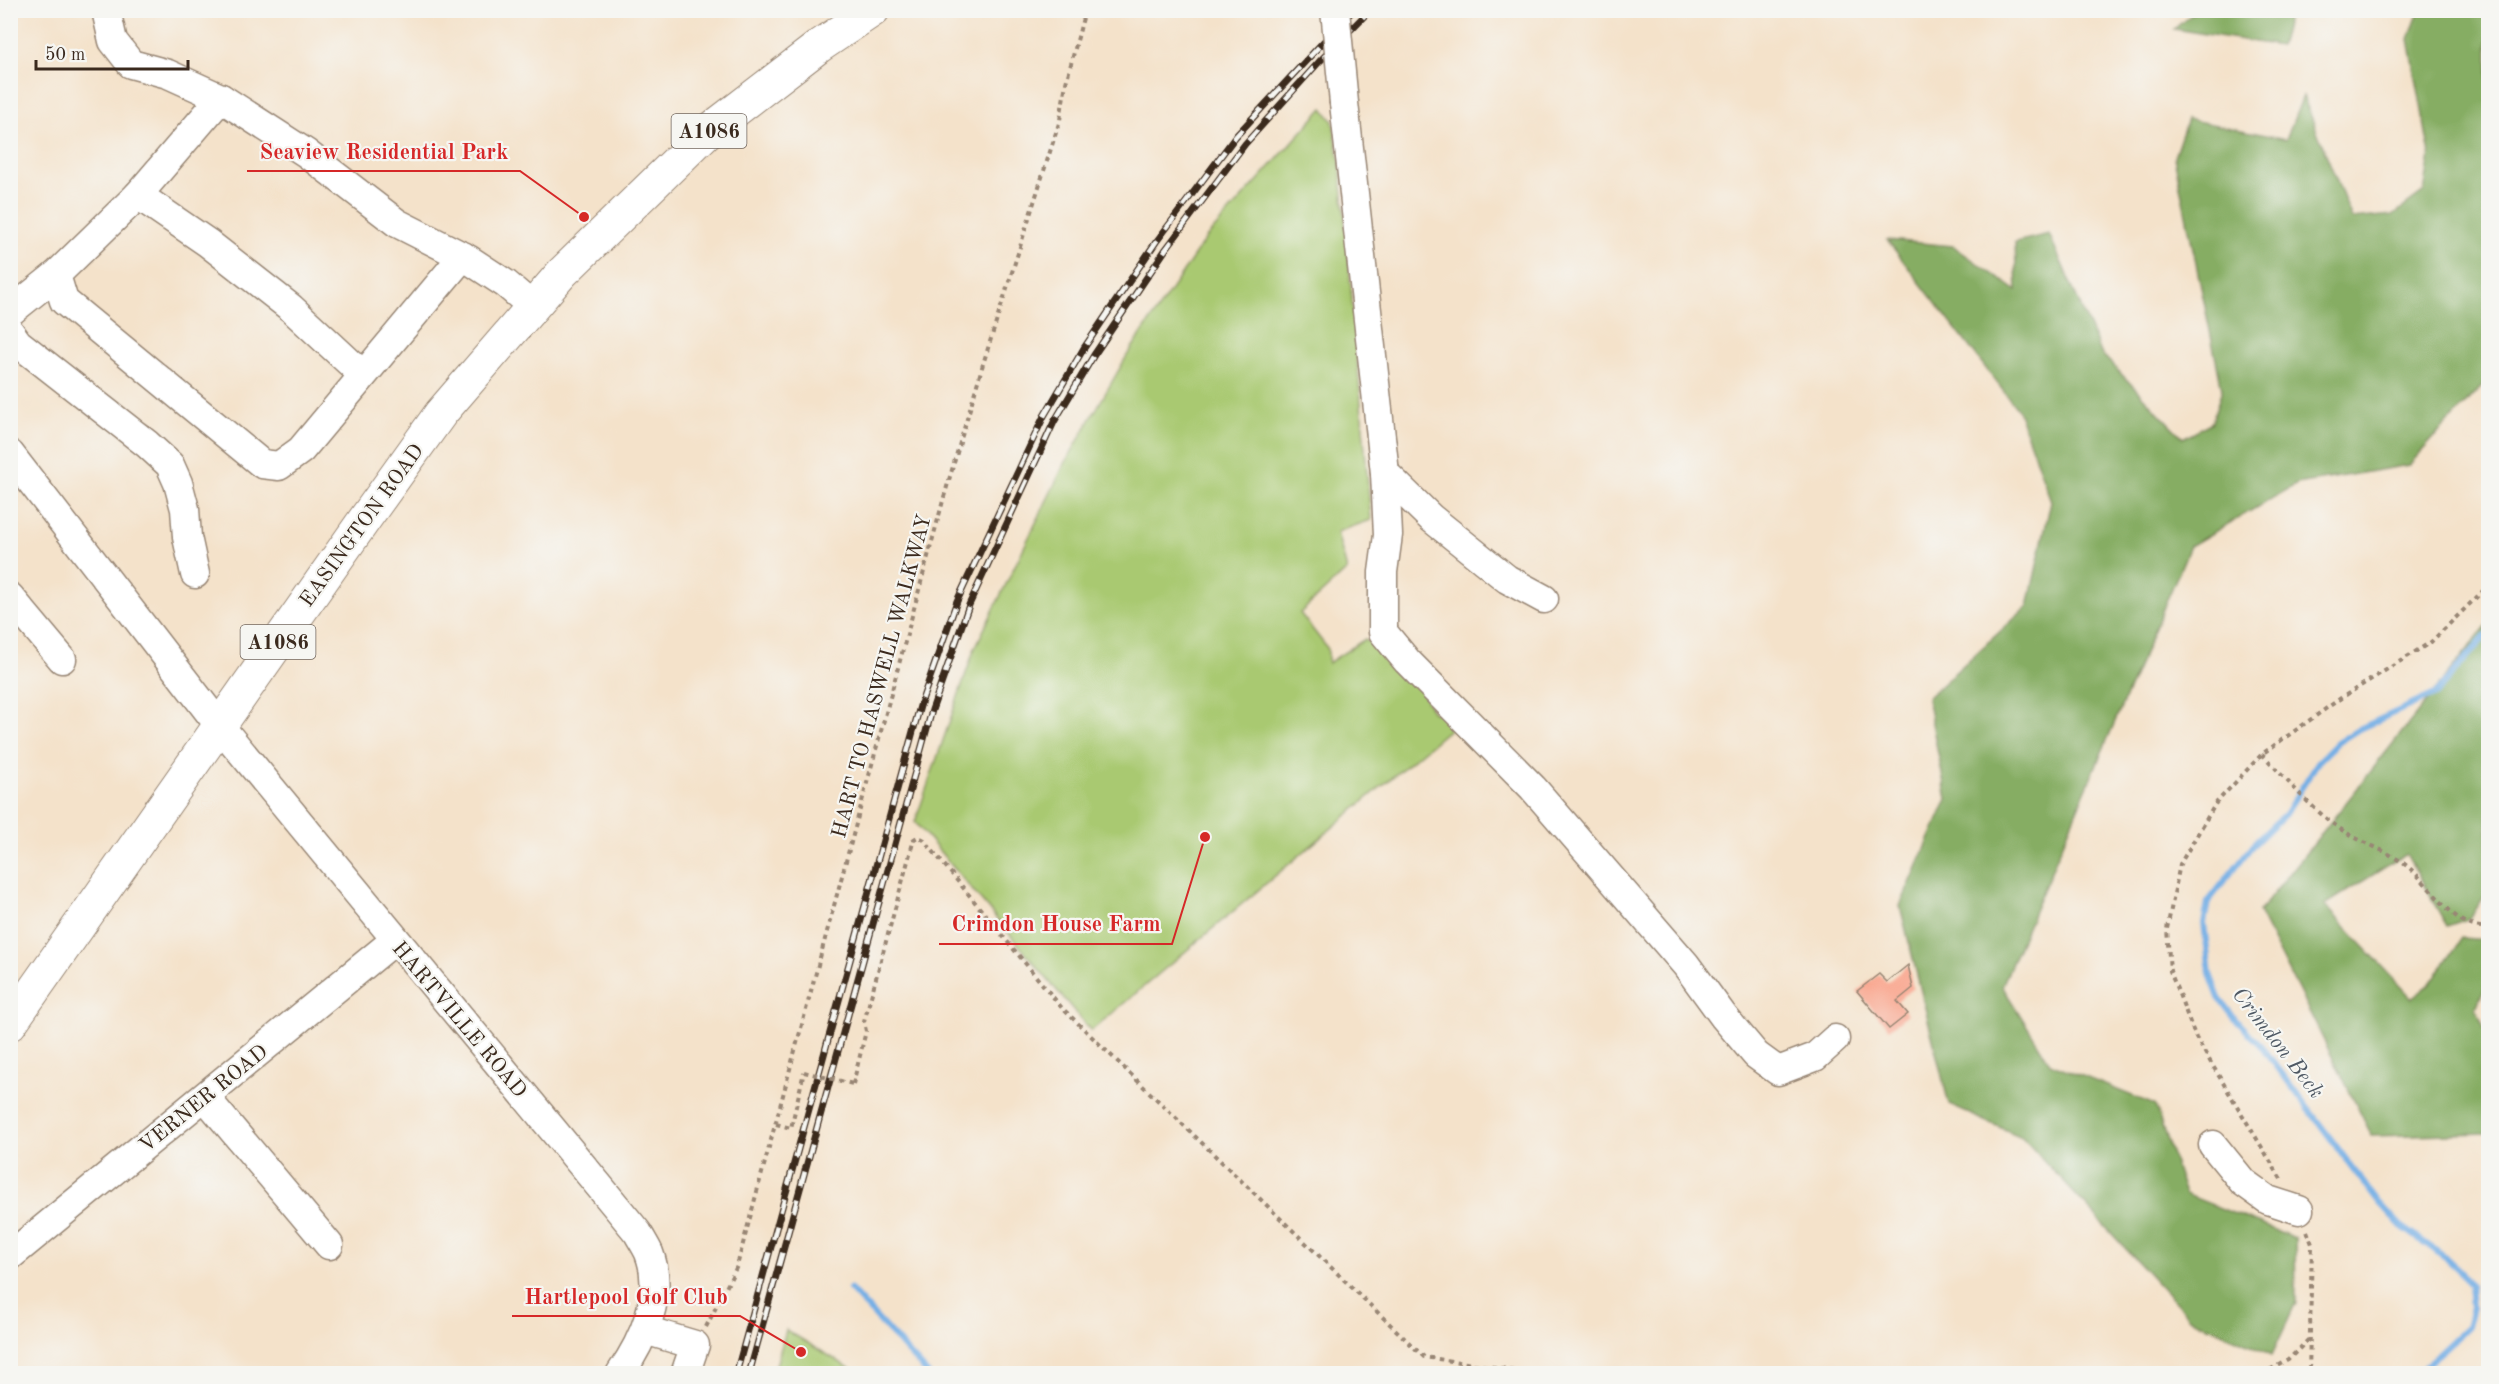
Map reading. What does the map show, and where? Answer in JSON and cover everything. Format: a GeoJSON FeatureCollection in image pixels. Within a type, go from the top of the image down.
{"type":"FeatureCollection","features":[{"type":"Feature","properties":{"kind":"main road","name":"EASINGTON ROAD"},"geometry":{"type":"LineString","coordinates":[[10,1024],[441,413],[562,273],[706,133],[818,47],[873,10]]}},
{"type":"Feature","properties":{"kind":"street"},"geometry":{"type":"LineString","coordinates":[[106,10],[112,41],[131,64],[168,74],[221,98],[306,153],[397,223],[463,256],[506,284],[533,307]]}},
{"type":"Feature","properties":{"kind":"street"},"geometry":{"type":"LineString","coordinates":[[1335,10],[1385,473],[1388,535],[1383,572],[1383,632],[1407,661],[1533,788],[1686,965],[1724,1017],[1756,1054],[1778,1071],[1815,1057],[1835,1039]]}},
{"type":"Feature","properties":{"kind":"street"},"geometry":{"type":"LineString","coordinates":[[10,312],[56,275],[138,195],[221,98]]}},
{"type":"Feature","properties":{"kind":"street"},"geometry":{"type":"LineString","coordinates":[[138,195],[208,243],[291,308],[363,375]]}},
{"type":"Feature","properties":{"kind":"street"},"geometry":{"type":"LineString","coordinates":[[56,275],[64,301],[262,464],[279,466],[302,450],[463,256]]}},
{"type":"Feature","properties":{"kind":"street"},"geometry":{"type":"LineString","coordinates":[[10,332],[18,343],[147,444],[170,465],[185,509],[195,574]]}},
{"type":"Feature","properties":{"kind":"street","name":"HARTVILLE ROAD"},"geometry":{"type":"LineString","coordinates":[[10,454],[219,726],[638,1233],[650,1255],[654,1284],[652,1309],[645,1330],[620,1374]]}},
{"type":"Feature","properties":{"kind":"street"},"geometry":{"type":"LineString","coordinates":[[1385,473],[1431,518],[1507,579],[1544,599]]}},
{"type":"Feature","properties":{"kind":"street"},"geometry":{"type":"LineString","coordinates":[[10,597],[62,659]]}},
{"type":"Feature","properties":{"kind":"street","name":"VERNER ROAD"},"geometry":{"type":"LineString","coordinates":[[10,1256],[394,940]]}},
{"type":"Feature","properties":{"kind":"street"},"geometry":{"type":"LineString","coordinates":[[205,1097],[329,1245]]}},
{"type":"Feature","properties":{"kind":"street"},"geometry":{"type":"LineString","coordinates":[[2213,1145],[2243,1182],[2268,1200],[2300,1210]]}},
{"type":"Feature","properties":{"kind":"street"},"geometry":{"type":"LineString","coordinates":[[645,1330],[695,1345],[686,1374]]}},
{"type":"Feature","properties":{"kind":"path","name":"HART TO HASWELL WALKWAY"},"geometry":{"type":"LineString","coordinates":[[695,1345],[714,1315],[737,1266],[944,497],[983,364],[1060,120],[1066,84],[1085,10]]}},
{"type":"Feature","properties":{"kind":"path"},"geometry":{"type":"LineString","coordinates":[[2309,1374],[2312,1244],[2300,1210],[2196,1038],[2170,971],[2166,929],[2180,864],[2216,803],[2262,754],[2341,698],[2431,642],[2488,586]]}},
{"type":"Feature","properties":{"kind":"path"},"geometry":{"type":"LineString","coordinates":[[2262,754],[2289,783],[2347,833],[2404,863],[2428,885],[2448,910],[2470,925],[2488,928]]}},
{"type":"Feature","properties":{"kind":"path"},"geometry":{"type":"LineString","coordinates":[[776,1124],[791,1128],[804,1071],[853,1084],[866,1031],[864,1022],[867,1010],[914,839],[918,837],[923,839],[1062,1008],[1424,1357],[1542,1374]]}},
{"type":"Feature","properties":{"kind":"path"},"geometry":{"type":"LineString","coordinates":[[2262,1374],[2288,1360],[2310,1338]]}},
{"type":"Feature","properties":{"kind":"green space"},"geometry":{"type":"Polygon","coordinates":[[[2197,10],[2290,11],[2280,46],[2174,29],[2197,10]]]}},
{"type":"Feature","properties":{"kind":"green space"},"geometry":{"type":"Polygon","coordinates":[[[2419,11],[2488,11],[2488,379],[2409,465],[2297,484],[2190,546],[2002,986],[2050,1063],[2155,1105],[2185,1194],[2295,1238],[2296,1303],[2272,1355],[2190,1318],[2022,1137],[1949,1105],[1900,906],[1947,799],[1927,698],[2028,606],[2051,501],[2018,410],[1887,240],[1953,246],[2017,291],[2015,242],[2049,234],[2101,353],[2183,438],[2212,422],[2222,389],[2174,157],[2187,119],[2286,139],[2303,96],[2352,219],[2393,215],[2424,192],[2430,155],[2409,39],[2419,11]]]}},
{"type":"Feature","properties":{"kind":"green space"},"geometry":{"type":"Polygon","coordinates":[[[1323,108],[1333,121],[1340,161],[1371,520],[1337,532],[1347,570],[1300,613],[1328,649],[1328,663],[1365,639],[1388,652],[1408,669],[1419,684],[1434,713],[1447,711],[1459,721],[1091,1031],[915,822],[974,650],[1063,467],[1128,354],[1206,238],[1323,108]]]}},
{"type":"Feature","properties":{"kind":"green space"},"geometry":{"type":"Polygon","coordinates":[[[2488,624],[2488,891],[2470,918],[2447,926],[2406,854],[2325,905],[2412,998],[2429,985],[2462,938],[2488,940],[2488,978],[2476,1008],[2488,1037],[2488,1133],[2372,1136],[2259,912],[2488,624]]]}},
{"type":"Feature","properties":{"kind":"green space"},"geometry":{"type":"Polygon","coordinates":[[[786,1330],[858,1373],[774,1373],[786,1330]]]}},
{"type":"Feature","properties":{"kind":"building"},"geometry":{"type":"Polygon","coordinates":[[[1908,965],[1913,988],[1897,1001],[1908,1014],[1889,1029],[1857,991],[1879,974],[1887,982],[1908,965]]]}},
{"type":"Feature","properties":{"kind":"waterway","name":"Crimdon Beck"},"geometry":{"type":"LineString","coordinates":[[2417,1374],[2467,1327],[2472,1307],[2470,1286],[2459,1270],[2401,1226],[2375,1198],[2260,1044],[2236,1020],[2219,998],[2210,974],[2204,923],[2208,902],[2252,846],[2285,814],[2318,762],[2337,743],[2359,729],[2435,694],[2488,633]]}},
{"type":"Feature","properties":{"kind":"waterway"},"geometry":{"type":"LineString","coordinates":[[850,1289],[928,1374]]}},
{"type":"Feature","properties":{"kind":"railway"},"geometry":{"type":"LineString","coordinates":[[736,1374],[920,706],[957,601],[1044,416],[1084,348],[1156,242],[1236,136],[1353,10]]}},
{"type":"Feature","properties":{"kind":"railway"},"geometry":{"type":"LineString","coordinates":[[749,1374],[932,710],[969,605],[1054,422],[1094,355],[1166,249],[1245,144],[1319,62],[1370,10]]}},
{"type":"Feature","properties":{"kind":"place","name":"Seaview Residential Park"},"geometry":{"type":"Point","coordinates":[584,217]}},
{"type":"Feature","properties":{"kind":"place","name":"Crimdon House Farm"},"geometry":{"type":"Point","coordinates":[1205,837]}},
{"type":"Feature","properties":{"kind":"place","name":"Hartlepool Golf Club"},"geometry":{"type":"Point","coordinates":[801,1352]}}]}
